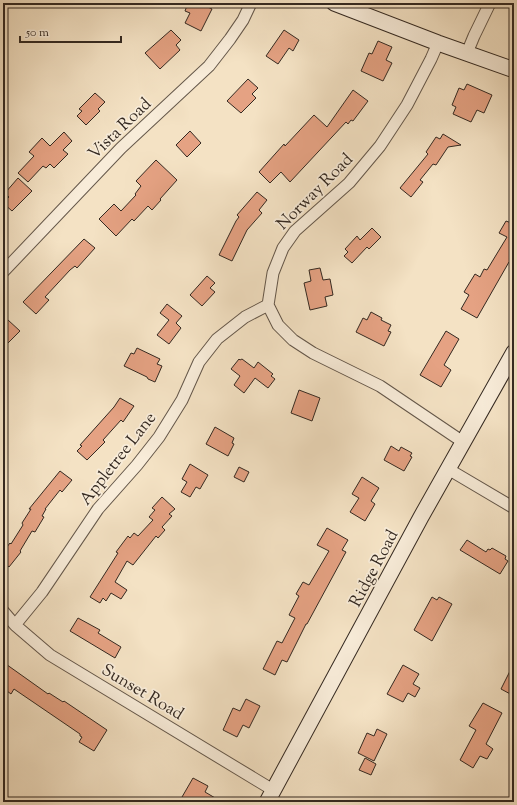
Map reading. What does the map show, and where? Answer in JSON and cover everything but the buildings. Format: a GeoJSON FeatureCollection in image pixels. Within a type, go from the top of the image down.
{"type":"FeatureCollection","features":[{"type":"Feature","properties":{"kind":"main road"},"geometry":{"type":"LineString","coordinates":[[334,3],[438,43],[514,70]]}},
{"type":"Feature","properties":{"kind":"main road","name":"Ridge Road"},"geometry":{"type":"LineString","coordinates":[[270,796],[448,469],[514,352]]}},
{"type":"Feature","properties":{"kind":"street","name":"Vista Road"},"geometry":{"type":"LineString","coordinates":[[3,272],[121,148],[209,66],[243,20],[252,3]]}},
{"type":"Feature","properties":{"kind":"street"},"geometry":{"type":"LineString","coordinates":[[467,53],[490,3]]}},
{"type":"Feature","properties":{"kind":"street","name":"Norway Road"},"geometry":{"type":"LineString","coordinates":[[268,305],[273,273],[282,248],[295,231],[349,183],[380,146],[407,105],[438,43]]}},
{"type":"Feature","properties":{"kind":"street"},"geometry":{"type":"LineString","coordinates":[[268,305],[278,325],[293,340],[313,353],[380,386],[463,442]]}},
{"type":"Feature","properties":{"kind":"street","name":"Appletree Lane"},"geometry":{"type":"LineString","coordinates":[[16,625],[42,592],[98,509],[137,465],[159,437],[182,400],[199,362],[217,339],[245,316],[268,305]]}},
{"type":"Feature","properties":{"kind":"street"},"geometry":{"type":"LineString","coordinates":[[448,469],[514,508]]}},
{"type":"Feature","properties":{"kind":"street","name":"Sunset Road"},"geometry":{"type":"LineString","coordinates":[[3,611],[16,625],[50,654],[270,796]]}}]}
